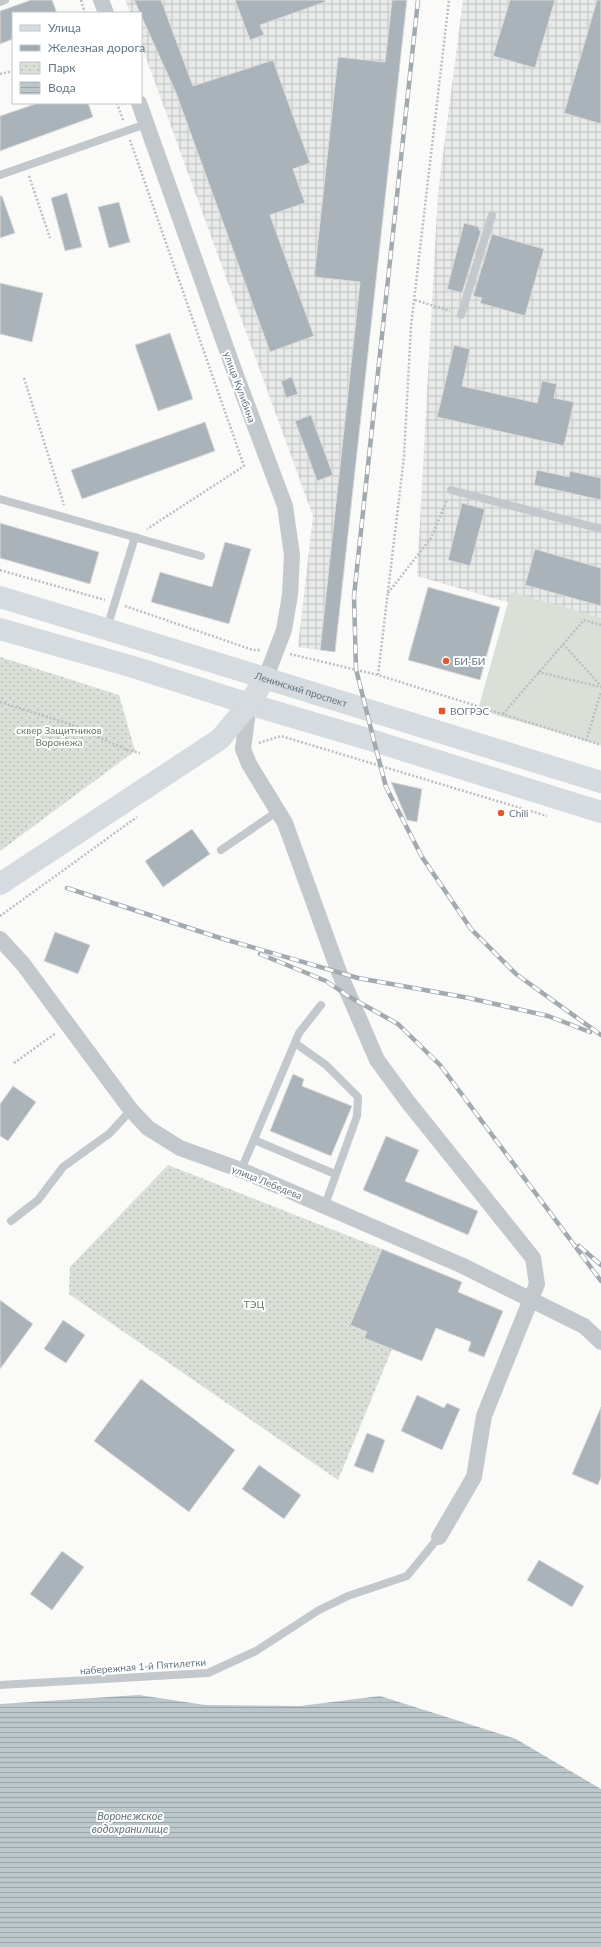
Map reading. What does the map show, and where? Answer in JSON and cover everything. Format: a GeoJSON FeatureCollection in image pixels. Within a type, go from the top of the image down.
{"type":"FeatureCollection","features":[{"type":"Feature","properties":{"kind":"main road","name":"Ленинский проспект"},"geometry":{"type":"LineString","coordinates":[[0,597],[266,677],[318,696],[601,782]]}},
{"type":"Feature","properties":{"kind":"main road"},"geometry":{"type":"LineString","coordinates":[[0,629],[130,666],[248,704],[601,812]]}},
{"type":"Feature","properties":{"kind":"main road"},"geometry":{"type":"LineString","coordinates":[[0,884],[220,739],[248,704],[266,677]]}},
{"type":"Feature","properties":{"kind":"street"},"geometry":{"type":"LineString","coordinates":[[101,0],[106,12]]}},
{"type":"Feature","properties":{"kind":"street","name":"улица Кулибина"},"geometry":{"type":"LineString","coordinates":[[139,104],[234,370],[285,506],[291,541],[291,571],[284,630],[266,677]]}},
{"type":"Feature","properties":{"kind":"street"},"geometry":{"type":"LineString","coordinates":[[248,704],[243,749],[249,764],[285,823],[341,978],[377,1060],[408,1102],[533,1258],[537,1284],[484,1416],[474,1477],[439,1537]]}},
{"type":"Feature","properties":{"kind":"street","name":"улица Лебедева"},"geometry":{"type":"LineString","coordinates":[[0,939],[23,964],[130,1110],[148,1128],[180,1148],[241,1170],[461,1265],[584,1326],[601,1342]]}},
{"type":"Feature","properties":{"kind":"lane"},"geometry":{"type":"LineString","coordinates":[[0,2],[5,0]]}},
{"type":"Feature","properties":{"kind":"lane"},"geometry":{"type":"LineString","coordinates":[[0,175],[146,124]]}},
{"type":"Feature","properties":{"kind":"lane"},"geometry":{"type":"LineString","coordinates":[[461,315],[492,215]]}},
{"type":"Feature","properties":{"kind":"lane"},"geometry":{"type":"LineString","coordinates":[[451,490],[601,528]]}},
{"type":"Feature","properties":{"kind":"lane"},"geometry":{"type":"LineString","coordinates":[[0,499],[201,556]]}},
{"type":"Feature","properties":{"kind":"lane"},"geometry":{"type":"LineString","coordinates":[[107,629],[135,537]]}},
{"type":"Feature","properties":{"kind":"lane"},"geometry":{"type":"LineString","coordinates":[[221,850],[278,811]]}},
{"type":"Feature","properties":{"kind":"lane"},"geometry":{"type":"LineString","coordinates":[[241,1170],[299,1033],[322,1005]]}},
{"type":"Feature","properties":{"kind":"lane"},"geometry":{"type":"LineString","coordinates":[[295,1042],[326,1065],[358,1097],[357,1116],[325,1205]]}},
{"type":"Feature","properties":{"kind":"lane"},"geometry":{"type":"LineString","coordinates":[[11,1221],[38,1200],[63,1167],[110,1133],[130,1110]]}},
{"type":"Feature","properties":{"kind":"lane"},"geometry":{"type":"LineString","coordinates":[[254,1140],[336,1174]]}},
{"type":"Feature","properties":{"kind":"lane","name":"набережная 1-й Пятилетки"},"geometry":{"type":"LineString","coordinates":[[0,1685],[208,1673],[256,1651],[319,1610],[348,1596],[407,1576],[439,1537]]}},
{"type":"Feature","properties":{"kind":"path"},"geometry":{"type":"LineString","coordinates":[[81,0],[85,12]]}},
{"type":"Feature","properties":{"kind":"path"},"geometry":{"type":"LineString","coordinates":[[378,675],[404,457],[414,300],[449,0]]}},
{"type":"Feature","properties":{"kind":"path"},"geometry":{"type":"LineString","coordinates":[[0,74],[12,71]]}},
{"type":"Feature","properties":{"kind":"path"},"geometry":{"type":"LineString","coordinates":[[117,104],[244,466],[135,537]]}},
{"type":"Feature","properties":{"kind":"path"},"geometry":{"type":"LineString","coordinates":[[26,166],[50,238]]}},
{"type":"Feature","properties":{"kind":"path"},"geometry":{"type":"LineString","coordinates":[[414,300],[461,315]]}},
{"type":"Feature","properties":{"kind":"path"},"geometry":{"type":"LineString","coordinates":[[24,378],[51,467],[65,507]]}},
{"type":"Feature","properties":{"kind":"path"},"geometry":{"type":"LineString","coordinates":[[388,593],[431,538],[451,490]]}},
{"type":"Feature","properties":{"kind":"path"},"geometry":{"type":"LineString","coordinates":[[0,570],[115,603],[253,650],[275,651],[378,675],[601,745]]}},
{"type":"Feature","properties":{"kind":"path"},"geometry":{"type":"LineString","coordinates":[[503,714],[584,620],[601,624]]}},
{"type":"Feature","properties":{"kind":"path"},"geometry":{"type":"LineString","coordinates":[[563,644],[601,686]]}},
{"type":"Feature","properties":{"kind":"path"},"geometry":{"type":"LineString","coordinates":[[538,672],[601,686]]}},
{"type":"Feature","properties":{"kind":"path"},"geometry":{"type":"LineString","coordinates":[[586,741],[601,692]]}},
{"type":"Feature","properties":{"kind":"path"},"geometry":{"type":"LineString","coordinates":[[0,702],[70,724],[127,750],[140,753]]}},
{"type":"Feature","properties":{"kind":"path"},"geometry":{"type":"LineString","coordinates":[[14,1063],[67,1025]]}},
{"type":"Feature","properties":{"kind":"shaded area"},"geometry":{"type":"Polygon","coordinates":[[[125,0],[407,0],[335,652],[298,647],[313,516],[142,47],[142,12],[130,12],[125,0]]]}},
{"type":"Feature","properties":{"kind":"shaded area"},"geometry":{"type":"Polygon","coordinates":[[[463,0],[601,0],[601,745],[487,712],[517,605],[417,576],[438,193],[463,0]]]}},
{"type":"Feature","properties":{"kind":"green space"},"geometry":{"type":"Polygon","coordinates":[[[511,592],[601,618],[601,744],[478,710],[511,592]]]}},
{"type":"Feature","properties":{"kind":"green space","name":"сквер Защитников Воронежа"},"geometry":{"type":"Polygon","coordinates":[[[0,657],[119,695],[135,751],[0,851],[0,657]]]}},
{"type":"Feature","properties":{"kind":"green space","name":"ТЭЦ"},"geometry":{"type":"Polygon","coordinates":[[[168,1165],[382,1249],[351,1325],[367,1332],[365,1337],[392,1349],[338,1480],[69,1294],[70,1267],[168,1165]]]}},
{"type":"Feature","properties":{"kind":"water","name":"Воронежское водохранилище"},"geometry":{"type":"Polygon","coordinates":[[[139,1695],[205,1705],[300,1706],[380,1696],[516,1739],[601,1789],[601,1947],[0,1947],[0,1704],[139,1695]]]}},
{"type":"Feature","properties":{"kind":"building"},"geometry":{"type":"Polygon","coordinates":[[[31,0],[52,0],[57,12],[12,12],[12,39],[0,44],[0,11],[31,0]]]}},
{"type":"Feature","properties":{"kind":"building"},"geometry":{"type":"Polygon","coordinates":[[[134,0],[161,0],[193,86],[273,60],[310,163],[293,169],[305,203],[270,215],[314,336],[270,352],[176,93],[142,18],[142,12],[139,12],[134,0]]]}},
{"type":"Feature","properties":{"kind":"building"},"geometry":{"type":"Polygon","coordinates":[[[235,0],[325,0],[325,2],[260,25],[264,35],[250,40],[235,0]]]}},
{"type":"Feature","properties":{"kind":"building"},"geometry":{"type":"Polygon","coordinates":[[[392,0],[407,0],[335,652],[320,650],[360,282],[314,277],[338,57],[385,62],[392,0]]]}},
{"type":"Feature","properties":{"kind":"building"},"geometry":{"type":"Polygon","coordinates":[[[510,0],[555,0],[535,68],[493,56],[510,0]]]}},
{"type":"Feature","properties":{"kind":"building"},"geometry":{"type":"Polygon","coordinates":[[[597,0],[601,0],[601,124],[564,113],[597,0]]]}},
{"type":"Feature","properties":{"kind":"building"},"geometry":{"type":"Polygon","coordinates":[[[35,104],[88,104],[93,117],[0,151],[0,116],[35,104]]]}},
{"type":"Feature","properties":{"kind":"building"},"geometry":{"type":"Polygon","coordinates":[[[67,193],[82,247],[65,251],[51,198],[67,193]]]}},
{"type":"Feature","properties":{"kind":"building"},"geometry":{"type":"Polygon","coordinates":[[[0,196],[2,196],[15,233],[0,238],[0,196]]]}},
{"type":"Feature","properties":{"kind":"building"},"geometry":{"type":"Polygon","coordinates":[[[119,202],[130,242],[109,248],[98,207],[119,202]]]}},
{"type":"Feature","properties":{"kind":"building"},"geometry":{"type":"Polygon","coordinates":[[[464,223],[479,227],[479,230],[481,231],[462,293],[447,289],[464,223]]]}},
{"type":"Feature","properties":{"kind":"building"},"geometry":{"type":"Polygon","coordinates":[[[492,234],[544,249],[525,316],[480,303],[482,298],[473,296],[492,234]]]}},
{"type":"Feature","properties":{"kind":"building"},"geometry":{"type":"Polygon","coordinates":[[[0,283],[43,293],[32,342],[0,334],[0,283]]]}},
{"type":"Feature","properties":{"kind":"building"},"geometry":{"type":"Polygon","coordinates":[[[170,333],[193,399],[158,411],[135,345],[170,333]]]}},
{"type":"Feature","properties":{"kind":"building"},"geometry":{"type":"Polygon","coordinates":[[[454,345],[470,349],[462,386],[537,403],[542,381],[557,384],[554,398],[574,402],[564,446],[437,417],[454,345]]]}},
{"type":"Feature","properties":{"kind":"building"},"geometry":{"type":"Polygon","coordinates":[[[292,377],[298,394],[286,398],[281,381],[292,377]]]}},
{"type":"Feature","properties":{"kind":"building"},"geometry":{"type":"Polygon","coordinates":[[[311,415],[333,475],[317,481],[295,421],[311,415]]]}},
{"type":"Feature","properties":{"kind":"building"},"geometry":{"type":"Polygon","coordinates":[[[205,422],[215,451],[82,499],[71,470],[205,422]]]}},
{"type":"Feature","properties":{"kind":"building"},"geometry":{"type":"Polygon","coordinates":[[[537,470],[569,477],[570,471],[601,478],[601,500],[534,485],[537,470]]]}},
{"type":"Feature","properties":{"kind":"building"},"geometry":{"type":"Polygon","coordinates":[[[462,503],[485,509],[470,566],[448,560],[462,503]]]}},
{"type":"Feature","properties":{"kind":"building"},"geometry":{"type":"Polygon","coordinates":[[[0,523],[99,552],[90,584],[0,558],[0,523]]]}},
{"type":"Feature","properties":{"kind":"building"},"geometry":{"type":"Polygon","coordinates":[[[225,542],[251,549],[229,624],[151,602],[160,572],[212,587],[225,542]]]}},
{"type":"Feature","properties":{"kind":"building"},"geometry":{"type":"Polygon","coordinates":[[[535,549],[601,568],[601,606],[525,585],[535,549]]]}},
{"type":"Feature","properties":{"kind":"building"},"geometry":{"type":"Polygon","coordinates":[[[428,587],[500,607],[480,680],[408,660],[428,587]]]}},
{"type":"Feature","properties":{"kind":"building"},"geometry":{"type":"Polygon","coordinates":[[[391,782],[422,789],[417,822],[407,820],[391,782]]]}},
{"type":"Feature","properties":{"kind":"building"},"geometry":{"type":"Polygon","coordinates":[[[192,829],[210,854],[163,887],[145,861],[192,829]]]}},
{"type":"Feature","properties":{"kind":"building"},"geometry":{"type":"Polygon","coordinates":[[[55,932],[90,945],[78,974],[44,961],[55,932]]]}},
{"type":"Feature","properties":{"kind":"building"},"geometry":{"type":"Polygon","coordinates":[[[293,1074],[304,1079],[302,1086],[352,1106],[331,1156],[270,1131],[293,1074]]]}},
{"type":"Feature","properties":{"kind":"building"},"geometry":{"type":"Polygon","coordinates":[[[13,1086],[36,1102],[8,1141],[0,1136],[0,1104],[13,1086]]]}},
{"type":"Feature","properties":{"kind":"building"},"geometry":{"type":"Polygon","coordinates":[[[386,1136],[419,1150],[405,1181],[478,1211],[468,1235],[363,1190],[386,1136]]]}},
{"type":"Feature","properties":{"kind":"building"},"geometry":{"type":"Polygon","coordinates":[[[382,1249],[462,1282],[458,1292],[503,1311],[484,1357],[468,1351],[471,1342],[436,1328],[422,1361],[364,1338],[367,1332],[350,1325],[382,1249]]]}},
{"type":"Feature","properties":{"kind":"building"},"geometry":{"type":"Polygon","coordinates":[[[0,1300],[33,1324],[0,1369],[0,1300]]]}},
{"type":"Feature","properties":{"kind":"building"},"geometry":{"type":"Polygon","coordinates":[[[63,1320],[85,1335],[66,1363],[44,1349],[63,1320]]]}},
{"type":"Feature","properties":{"kind":"building"},"geometry":{"type":"Polygon","coordinates":[[[141,1379],[235,1450],[189,1512],[94,1441],[141,1379]]]}},
{"type":"Feature","properties":{"kind":"building"},"geometry":{"type":"Polygon","coordinates":[[[417,1395],[444,1408],[447,1403],[460,1409],[442,1450],[401,1431],[417,1395]]]}},
{"type":"Feature","properties":{"kind":"building"},"geometry":{"type":"Polygon","coordinates":[[[601,1407],[601,1477],[598,1485],[572,1474],[601,1407]]]}},
{"type":"Feature","properties":{"kind":"building"},"geometry":{"type":"Polygon","coordinates":[[[367,1433],[385,1440],[373,1473],[354,1466],[367,1433]]]}},
{"type":"Feature","properties":{"kind":"building"},"geometry":{"type":"Polygon","coordinates":[[[259,1465],[301,1495],[284,1519],[242,1489],[259,1465]]]}},
{"type":"Feature","properties":{"kind":"building"},"geometry":{"type":"Polygon","coordinates":[[[62,1551],[84,1567],[52,1610],[30,1594],[62,1551]]]}},
{"type":"Feature","properties":{"kind":"building"},"geometry":{"type":"Polygon","coordinates":[[[539,1560],[584,1586],[572,1607],[527,1580],[539,1560]]]}},
{"type":"Feature","properties":{"kind":"railway"},"geometry":{"type":"LineString","coordinates":[[418,0],[354,596],[356,669],[386,787],[422,857],[471,929],[516,974],[601,1035]]}},
{"type":"Feature","properties":{"kind":"railway"},"geometry":{"type":"LineString","coordinates":[[67,888],[217,937],[358,978],[469,998],[548,1016],[590,1032]]}},
{"type":"Feature","properties":{"kind":"railway"},"geometry":{"type":"LineString","coordinates":[[260,954],[326,981],[348,996],[398,1024],[440,1065],[601,1281]]}},
{"type":"Feature","properties":{"kind":"railway"},"geometry":{"type":"LineString","coordinates":[[579,1246],[601,1265]]}},
{"type":"Feature","properties":{"kind":"place","name":"БИ-БИ"},"geometry":{"type":"Point","coordinates":[446,661]}},
{"type":"Feature","properties":{"kind":"place","name":"ВОГРЭС"},"geometry":{"type":"Point","coordinates":[442,711]}},
{"type":"Feature","properties":{"kind":"place","name":"Chili"},"geometry":{"type":"Point","coordinates":[501,813]}}]}
